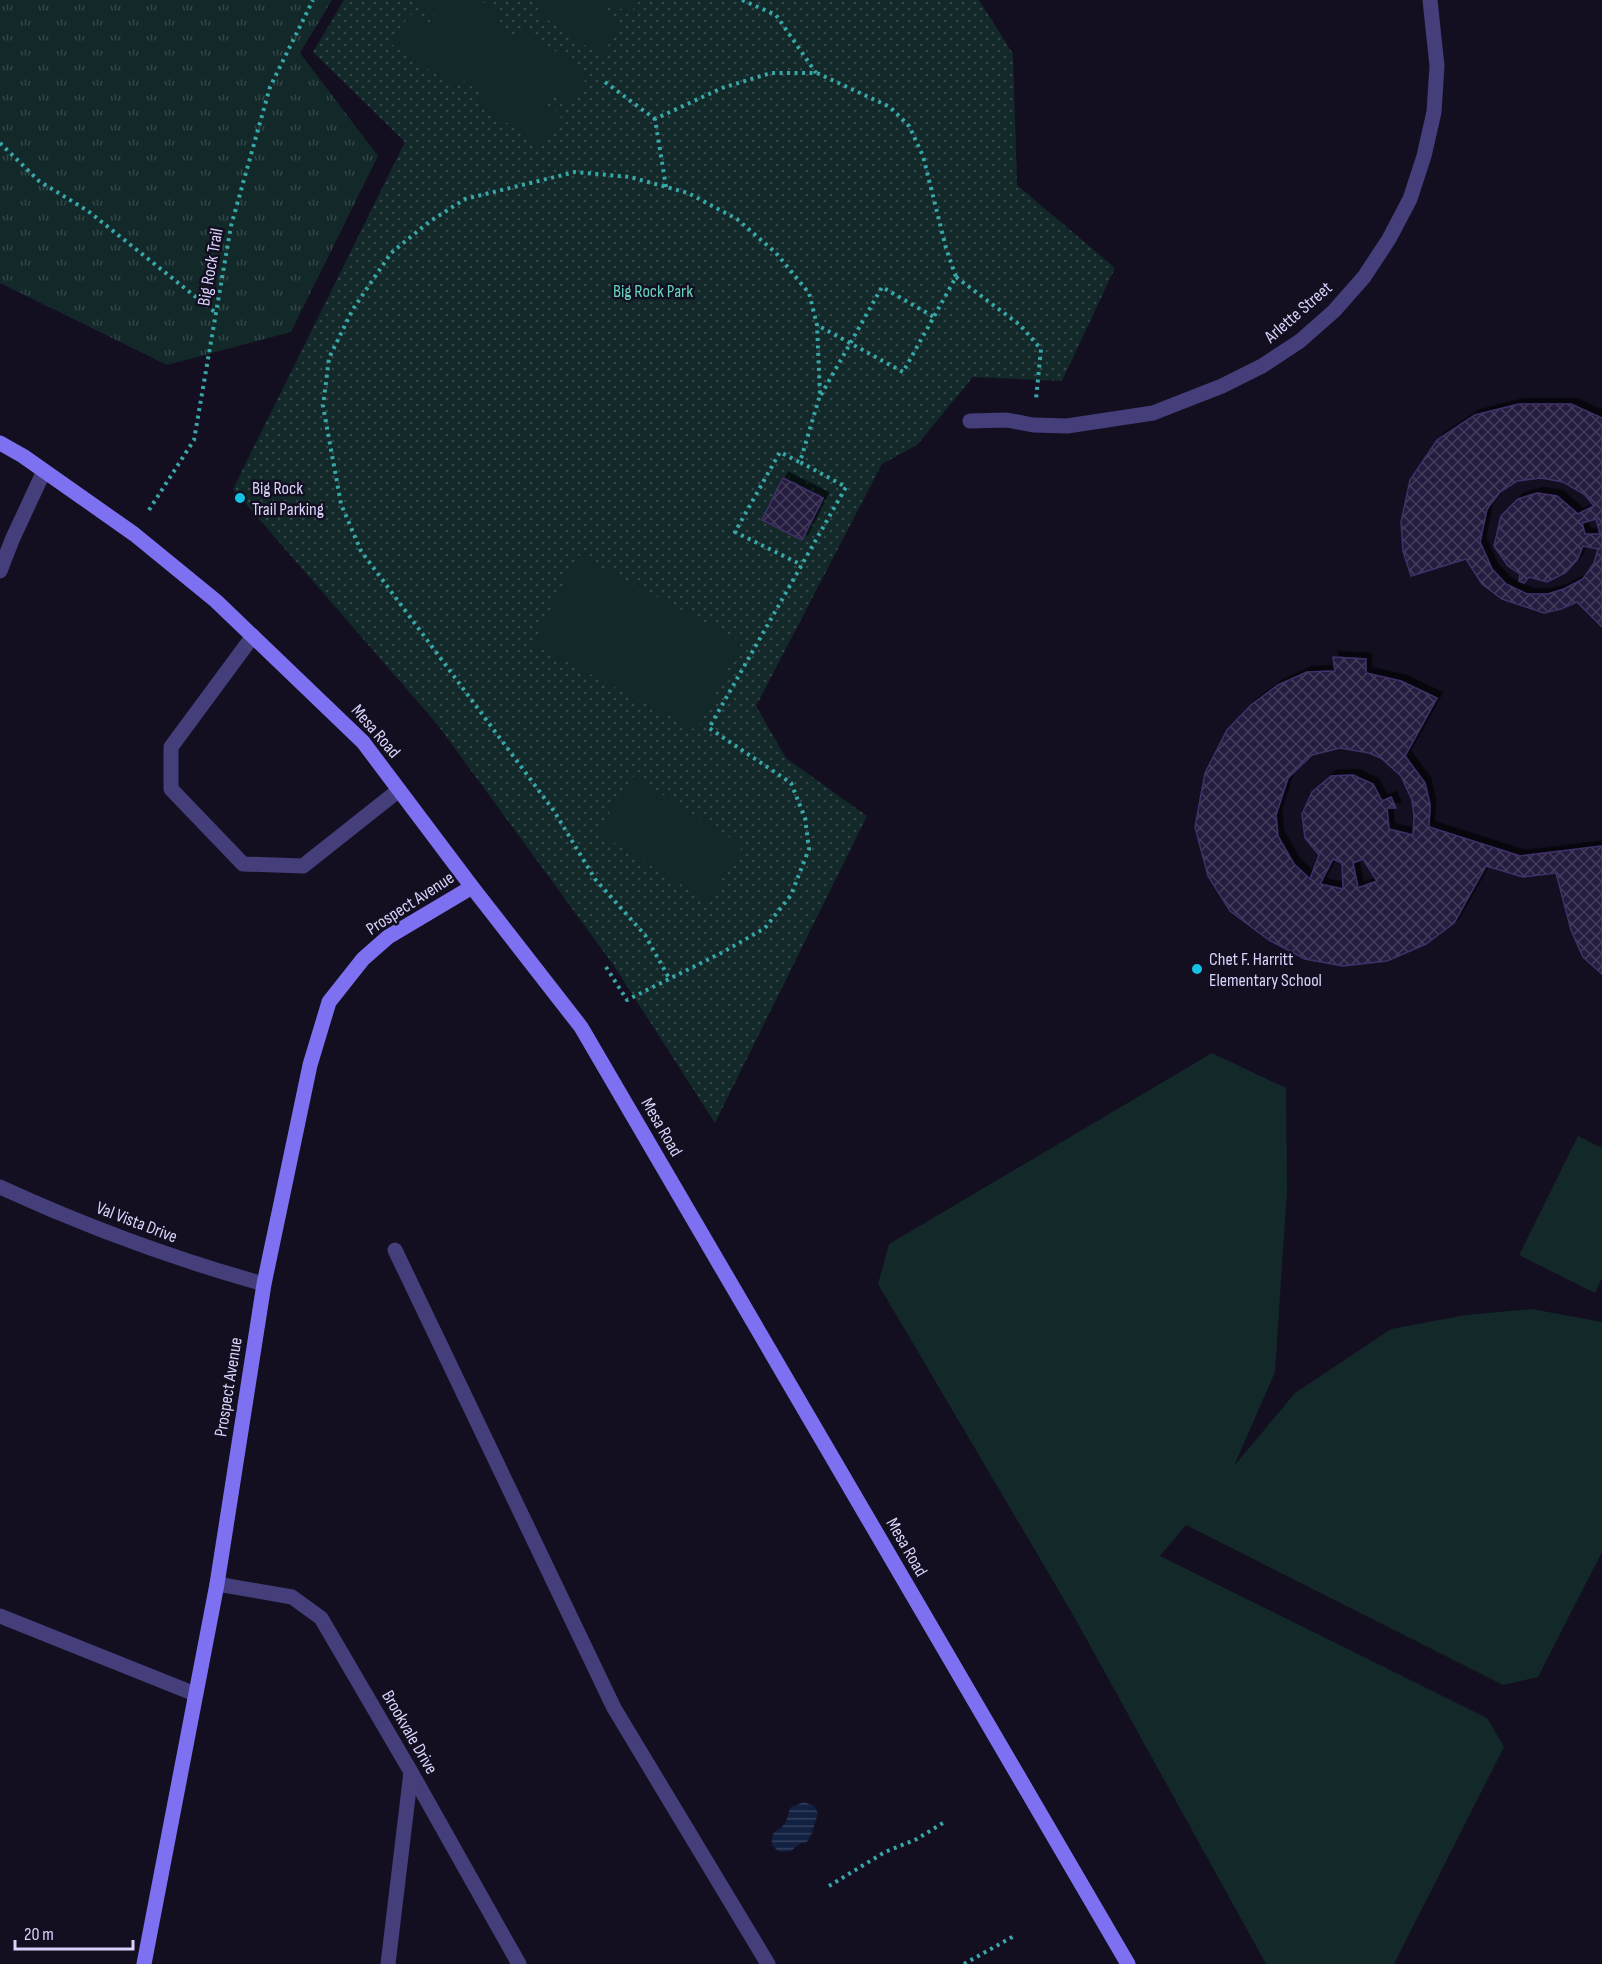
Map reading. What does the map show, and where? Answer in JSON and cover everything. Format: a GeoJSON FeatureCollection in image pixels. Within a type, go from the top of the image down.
{"type":"FeatureCollection","features":[{"type":"Feature","properties":{"kind":"street","name":"Arlette Street"},"geometry":{"type":"LineString","coordinates":[[970,421],[1007,420],[1033,425],[1066,426],[1154,413],[1222,386],[1262,366],[1300,341],[1334,311],[1364,277],[1389,239],[1410,199],[1424,156],[1434,111],[1437,66],[1430,0]]}},
{"type":"Feature","properties":{"kind":"street","name":"Mesa Road"},"geometry":{"type":"LineString","coordinates":[[0,443],[134,534],[216,601],[363,742],[472,887],[581,1026],[1128,1964]]}},
{"type":"Feature","properties":{"kind":"street"},"geometry":{"type":"LineString","coordinates":[[0,571],[44,471]]}},
{"type":"Feature","properties":{"kind":"street"},"geometry":{"type":"LineString","coordinates":[[253,636],[171,747],[171,789],[243,864],[303,866],[399,790]]}},
{"type":"Feature","properties":{"kind":"street","name":"Prospect Avenue"},"geometry":{"type":"LineString","coordinates":[[144,1964],[217,1584],[264,1284],[310,1065],[329,1002],[363,959],[388,937],[472,887]]}},
{"type":"Feature","properties":{"kind":"street","name":"Val Vista Drive"},"geometry":{"type":"LineString","coordinates":[[0,1187],[41,1206],[196,1265],[264,1284]]}},
{"type":"Feature","properties":{"kind":"street"},"geometry":{"type":"LineString","coordinates":[[395,1250],[614,1708],[768,1964]]}},
{"type":"Feature","properties":{"kind":"street","name":"Brookvale Drive"},"geometry":{"type":"LineString","coordinates":[[217,1584],[292,1598],[321,1618],[519,1964]]}},
{"type":"Feature","properties":{"kind":"street"},"geometry":{"type":"LineString","coordinates":[[0,1616],[195,1694]]}},
{"type":"Feature","properties":{"kind":"street"},"geometry":{"type":"LineString","coordinates":[[388,1964],[411,1772]]}},
{"type":"Feature","properties":{"kind":"path","name":"Big Rock Trail"},"geometry":{"type":"LineString","coordinates":[[134,534],[194,440],[231,226],[270,87],[313,0]]}},
{"type":"Feature","properties":{"kind":"path"},"geometry":{"type":"LineString","coordinates":[[742,0],[776,15],[817,73]]}},
{"type":"Feature","properties":{"kind":"path"},"geometry":{"type":"LineString","coordinates":[[655,119],[722,88],[771,73],[817,73],[890,107],[909,126],[923,156],[946,248],[956,277],[1020,325],[1041,349],[1033,425]]}},
{"type":"Feature","properties":{"kind":"path"},"geometry":{"type":"LineString","coordinates":[[605,82],[655,119],[666,187]]}},
{"type":"Feature","properties":{"kind":"path"},"geometry":{"type":"LineString","coordinates":[[0,143],[39,181],[88,211],[216,313]]}},
{"type":"Feature","properties":{"kind":"path"},"geometry":{"type":"LineString","coordinates":[[669,978],[645,935],[595,879],[554,811],[361,551],[341,504],[323,406],[330,358],[353,309],[392,254],[438,217],[465,199],[575,171],[630,177],[688,193],[736,219],[776,253],[809,293],[817,325],[820,395]]}},
{"type":"Feature","properties":{"kind":"path"},"geometry":{"type":"LineString","coordinates":[[817,325],[903,372],[956,277]]}},
{"type":"Feature","properties":{"kind":"path"},"geometry":{"type":"LineString","coordinates":[[800,462],[820,395],[882,286],[934,317]]}},
{"type":"Feature","properties":{"kind":"path"},"geometry":{"type":"LineString","coordinates":[[606,967],[627,1000],[725,951],[765,928],[790,895],[809,849],[805,818],[791,783],[709,728],[802,565],[846,487],[780,452],[735,532],[802,565]]}},
{"type":"Feature","properties":{"kind":"path"},"geometry":{"type":"LineString","coordinates":[[829,1886],[885,1852],[917,1839],[946,1821]]}},
{"type":"Feature","properties":{"kind":"path"},"geometry":{"type":"LineString","coordinates":[[964,1964],[1014,1936]]}},
{"type":"Feature","properties":{"kind":"green space"},"geometry":{"type":"Polygon","coordinates":[[[0,0],[332,0],[300,53],[378,156],[291,332],[167,365],[0,283],[0,0]]]}},
{"type":"Feature","properties":{"kind":"green space","name":"Big Rock Park"},"geometry":{"type":"Polygon","coordinates":[[[344,0],[979,0],[1013,54],[1017,185],[1115,268],[1062,381],[973,377],[917,445],[882,464],[756,706],[786,758],[867,816],[715,1123],[614,966],[437,724],[233,489],[405,142],[313,52],[344,0]]]}},
{"type":"Feature","properties":{"kind":"green space"},"geometry":{"type":"Polygon","coordinates":[[[418,0],[479,0],[503,16],[497,26],[517,39],[524,30],[589,74],[569,105],[551,93],[545,104],[562,115],[541,146],[476,102],[481,93],[461,79],[455,87],[390,43],[410,14],[428,25],[435,14],[417,2],[418,0]]]}},
{"type":"Feature","properties":{"kind":"green space"},"geometry":{"type":"Polygon","coordinates":[[[538,0],[639,0],[630,14],[611,3],[604,14],[621,26],[601,56],[536,12],[542,3],[538,0]]]}},
{"type":"Feature","properties":{"kind":"green space"},"geometry":{"type":"Polygon","coordinates":[[[578,555],[742,642],[696,730],[533,644],[578,555]]]}},
{"type":"Feature","properties":{"kind":"green space"},"geometry":{"type":"Polygon","coordinates":[[[633,776],[743,846],[708,901],[597,832],[633,776]]]}},
{"type":"Feature","properties":{"kind":"green space"},"geometry":{"type":"Polygon","coordinates":[[[1212,1053],[1286,1088],[1287,1191],[1275,1372],[1234,1466],[1295,1393],[1391,1329],[1466,1315],[1532,1309],[1602,1322],[1602,1552],[1538,1677],[1503,1685],[1186,1525],[1160,1556],[1487,1718],[1504,1747],[1394,1964],[1266,1964],[1072,1613],[878,1284],[889,1244],[1212,1053]]]}},
{"type":"Feature","properties":{"kind":"green space"},"geometry":{"type":"Polygon","coordinates":[[[1578,1136],[1602,1148],[1602,1278],[1595,1293],[1519,1255],[1578,1136]]]}},
{"type":"Feature","properties":{"kind":"water"},"geometry":{"type":"Polygon","coordinates":[[[804,1802],[814,1806],[818,1813],[812,1833],[807,1842],[799,1844],[791,1851],[779,1852],[772,1845],[774,1832],[784,1825],[791,1807],[804,1802]]]}},
{"type":"Feature","properties":{"kind":"building"},"geometry":{"type":"Polygon","coordinates":[[[1519,404],[1571,404],[1602,418],[1602,627],[1577,602],[1544,613],[1502,599],[1482,584],[1466,559],[1411,576],[1403,551],[1401,522],[1410,480],[1437,440],[1475,415],[1519,404]],[[1541,478],[1517,481],[1500,492],[1487,509],[1480,542],[1492,569],[1506,584],[1527,594],[1548,594],[1583,579],[1594,563],[1598,549],[1583,546],[1577,560],[1565,573],[1547,582],[1529,577],[1524,583],[1519,581],[1520,574],[1508,566],[1494,546],[1501,516],[1518,499],[1537,493],[1557,496],[1578,514],[1594,506],[1584,494],[1563,482],[1541,478]],[[1596,519],[1582,523],[1585,534],[1600,534],[1596,519]]]}},
{"type":"Feature","properties":{"kind":"building"},"geometry":{"type":"Polygon","coordinates":[[[783,478],[823,498],[802,540],[762,520],[783,478]]]}},
{"type":"Feature","properties":{"kind":"building"},"geometry":{"type":"Polygon","coordinates":[[[1333,657],[1366,659],[1366,673],[1401,681],[1437,698],[1405,756],[1425,783],[1430,804],[1429,827],[1520,856],[1602,846],[1602,974],[1583,957],[1571,930],[1556,873],[1523,877],[1486,866],[1454,923],[1426,944],[1387,961],[1343,966],[1305,959],[1269,940],[1230,911],[1208,876],[1195,827],[1205,773],[1227,730],[1251,705],[1278,685],[1307,672],[1335,671],[1333,657]],[[1340,748],[1312,755],[1288,778],[1276,815],[1278,836],[1294,864],[1310,879],[1319,855],[1305,838],[1302,814],[1312,792],[1331,776],[1353,775],[1373,784],[1382,801],[1391,797],[1396,808],[1387,808],[1389,829],[1413,835],[1412,800],[1401,776],[1381,758],[1369,753],[1340,748]],[[1333,859],[1320,884],[1343,889],[1342,863],[1333,859]],[[1363,859],[1353,863],[1358,888],[1377,881],[1363,859]]]}},
{"type":"Feature","properties":{"kind":"place","name":"Big Rock Trail Parking"},"geometry":{"type":"Point","coordinates":[240,498]}},
{"type":"Feature","properties":{"kind":"place","name":"Chet F. Harritt Elementary School"},"geometry":{"type":"Point","coordinates":[1197,969]}}]}
